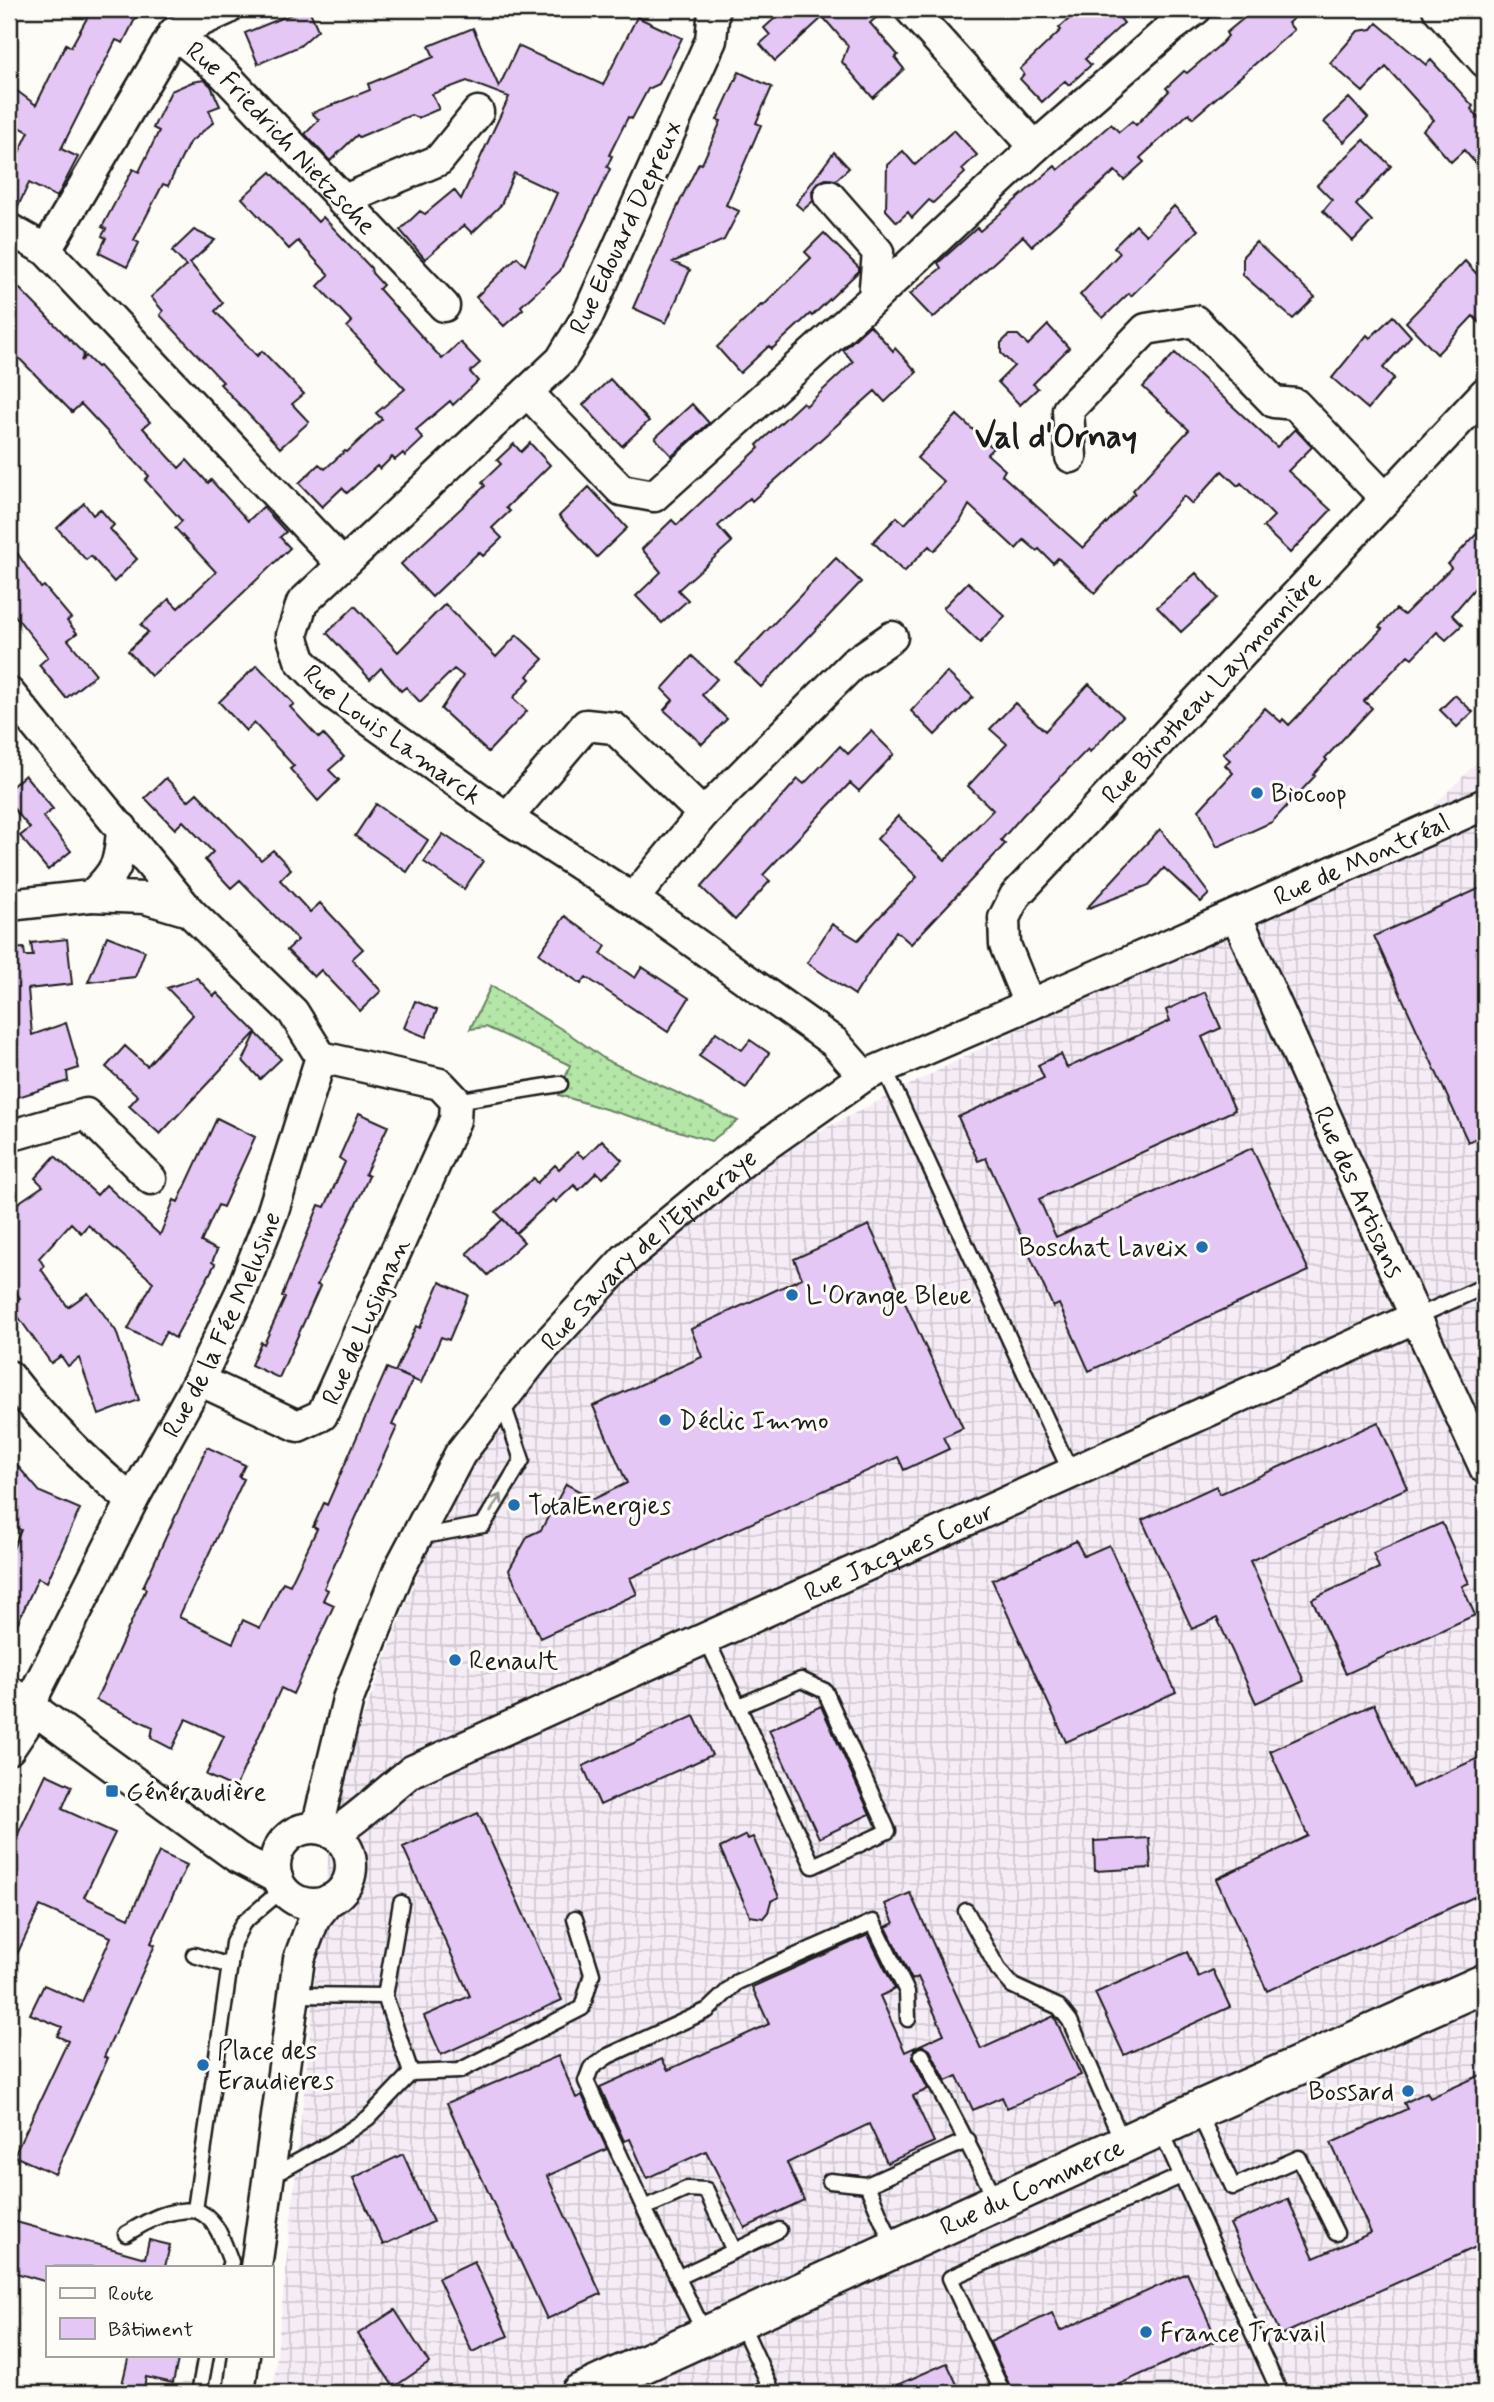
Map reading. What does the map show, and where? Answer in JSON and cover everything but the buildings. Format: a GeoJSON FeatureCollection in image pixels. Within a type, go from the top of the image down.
{"type":"FeatureCollection","features":[{"type":"Feature","properties":{"kind":"street"},"geometry":{"type":"LineString","coordinates":[[174,33],[227,9]]}},
{"type":"Feature","properties":{"kind":"street","name":"Rue Edouard Depreux"},"geometry":{"type":"LineString","coordinates":[[342,564],[561,360],[587,317],[711,40],[713,9]]}},
{"type":"Feature","properties":{"kind":"street"},"geometry":{"type":"LineString","coordinates":[[910,9],[1035,147]]}},
{"type":"Feature","properties":{"kind":"street"},"geometry":{"type":"LineString","coordinates":[[527,392],[621,490],[654,496],[874,298],[1035,147],[1165,18],[1196,9]]}},
{"type":"Feature","properties":{"kind":"street"},"geometry":{"type":"LineString","coordinates":[[1438,9],[1476,52]]}},
{"type":"Feature","properties":{"kind":"street"},"geometry":{"type":"LineString","coordinates":[[1476,52],[1483,9]]}},
{"type":"Feature","properties":{"kind":"street","name":"Rue Friedrich Nietzsche"},"geometry":{"type":"LineString","coordinates":[[46,250],[174,33],[223,72],[444,306]]}},
{"type":"Feature","properties":{"kind":"street"},"geometry":{"type":"LineString","coordinates":[[342,201],[439,160],[478,112]]}},
{"type":"Feature","properties":{"kind":"street"},"geometry":{"type":"LineString","coordinates":[[829,196],[878,252],[874,298]]}},
{"type":"Feature","properties":{"kind":"street"},"geometry":{"type":"LineString","coordinates":[[9,229],[46,250],[342,564]]}},
{"type":"Feature","properties":{"kind":"street"},"geometry":{"type":"LineString","coordinates":[[1071,457],[1068,410],[1146,329],[1195,321],[1274,402],[1295,404],[1386,499]]}},
{"type":"Feature","properties":{"kind":"street","name":"Rue Birotheau Laymonnière"},"geometry":{"type":"LineString","coordinates":[[1029,1004],[1005,945],[1003,918],[1015,896],[1485,393]]}},
{"type":"Feature","properties":{"kind":"street","name":"Rue Louis Lamarck"},"geometry":{"type":"LineString","coordinates":[[342,564],[302,603],[292,635],[300,660],[332,693],[507,818],[633,899],[874,1072]]}},
{"type":"Feature","properties":{"kind":"street"},"geometry":{"type":"LineString","coordinates":[[633,899],[703,814],[853,664],[892,637]]}},
{"type":"Feature","properties":{"kind":"street"},"geometry":{"type":"LineString","coordinates":[[9,693],[189,911],[293,1012],[321,1057],[440,1084],[456,1101]]}},
{"type":"Feature","properties":{"kind":"street"},"geometry":{"type":"LineString","coordinates":[[507,818],[586,725],[614,727],[703,814]]}},
{"type":"Feature","properties":{"kind":"street","name":"Rue de Montréal"},"geometry":{"type":"LineString","coordinates":[[1237,915],[1485,804]]}},
{"type":"Feature","properties":{"kind":"street"},"geometry":{"type":"LineString","coordinates":[[90,896],[111,878],[121,853],[122,828]]}},
{"type":"Feature","properties":{"kind":"street"},"geometry":{"type":"LineString","coordinates":[[9,905],[90,896],[145,898],[189,911]]}},
{"type":"Feature","properties":{"kind":"street","name":"Rue Savary de l'Epineraye"},"geometry":{"type":"LineString","coordinates":[[325,1831],[348,1699],[400,1570],[460,1454],[537,1355],[626,1258],[746,1159],[874,1072],[1237,915]]}},
{"type":"Feature","properties":{"kind":"street","name":"Rue des Artisans"},"geometry":{"type":"LineString","coordinates":[[1237,915],[1485,1468]]}},
{"type":"Feature","properties":{"kind":"street","name":"Rue de la Fée Melusine"},"geometry":{"type":"LineString","coordinates":[[9,1749],[28,1721],[20,1700],[36,1691],[132,1501],[199,1380],[241,1292],[272,1214],[321,1057]]}},
{"type":"Feature","properties":{"kind":"street","name":"Rue de Lusignan"},"geometry":{"type":"LineString","coordinates":[[199,1380],[298,1426],[322,1415],[455,1120],[456,1101]]}},
{"type":"Feature","properties":{"kind":"street"},"geometry":{"type":"LineString","coordinates":[[9,1136],[86,1114],[151,1179]]}},
{"type":"Feature","properties":{"kind":"street","name":"Rue Jacques Coeur"},"geometry":{"type":"LineString","coordinates":[[325,1831],[358,1818],[412,1770],[1416,1317]]}},
{"type":"Feature","properties":{"kind":"street"},"geometry":{"type":"LineString","coordinates":[[9,1376],[88,1464],[132,1501]]}},
{"type":"Feature","properties":{"kind":"street"},"geometry":{"type":"LineString","coordinates":[[20,1700],[237,1857],[283,1888],[309,1904],[329,1900],[339,1894],[346,1885],[350,1862],[347,1851],[325,1831],[304,1829],[283,1842],[277,1853],[275,1866],[283,1888],[299,1959]]}},
{"type":"Feature","properties":{"kind":"street","name":"Rue Jacques Coeur"},"geometry":{"type":"LineString","coordinates":[[350,1862],[385,1792]]}},
{"type":"Feature","properties":{"kind":"street"},"geometry":{"type":"LineString","coordinates":[[216,1841],[249,1844],[283,1842]]}},
{"type":"Feature","properties":{"kind":"street"},"geometry":{"type":"LineString","coordinates":[[243,2265],[268,2178],[299,1959],[314,1919],[329,1900]]}},
{"type":"Feature","properties":{"kind":"street","name":"Rue du Commerce"},"geometry":{"type":"LineString","coordinates":[[580,2393],[1198,2110],[1485,1983]]}},
{"type":"Feature","properties":{"kind":"lane"},"geometry":{"type":"LineString","coordinates":[[874,1072],[1071,1473]]}},
{"type":"Feature","properties":{"kind":"lane"},"geometry":{"type":"LineString","coordinates":[[456,1101],[560,1084]]}},
{"type":"Feature","properties":{"kind":"lane"},"geometry":{"type":"LineString","coordinates":[[1416,1317],[1485,1286]]}},
{"type":"Feature","properties":{"kind":"lane"},"geometry":{"type":"LineString","coordinates":[[417,1537],[482,1525],[522,1460],[502,1401]]}},
{"type":"Feature","properties":{"kind":"lane"},"geometry":{"type":"LineString","coordinates":[[706,1638],[813,1866],[888,1831],[825,1690],[801,1680],[739,1706]]}},
{"type":"Feature","properties":{"kind":"lane"},"geometry":{"type":"LineString","coordinates":[[195,2210],[233,1943],[243,1923],[283,1888]]}},
{"type":"Feature","properties":{"kind":"lane"},"geometry":{"type":"LineString","coordinates":[[401,1903],[384,1996],[411,2073]]}},
{"type":"Feature","properties":{"kind":"lane"},"geometry":{"type":"LineString","coordinates":[[966,1911],[998,1969],[1013,1986],[1059,2007],[1070,2021],[1124,2145]]}},
{"type":"Feature","properties":{"kind":"lane"},"geometry":{"type":"LineString","coordinates":[[268,2178],[331,2143],[368,2118],[411,2073],[459,2071],[582,2008],[592,1973],[575,1919]]}},
{"type":"Feature","properties":{"kind":"lane"},"geometry":{"type":"LineString","coordinates":[[706,2335],[586,2081],[591,2068],[608,2056],[708,2010],[737,1982],[873,1922],[906,1992],[908,2019]]}},
{"type":"Feature","properties":{"kind":"lane"},"geometry":{"type":"LineString","coordinates":[[194,1955],[230,1966]]}},
{"type":"Feature","properties":{"kind":"lane"},"geometry":{"type":"LineString","coordinates":[[294,1995],[384,1996]]}},
{"type":"Feature","properties":{"kind":"lane"},"geometry":{"type":"LineString","coordinates":[[922,2054],[957,2126],[968,2140],[997,2202]]}},
{"type":"Feature","properties":{"kind":"lane"},"geometry":{"type":"LineString","coordinates":[[1198,2110],[1233,2187],[1300,2158],[1336,2233]]}},
{"type":"Feature","properties":{"kind":"lane"},"geometry":{"type":"LineString","coordinates":[[1160,2128],[1280,2393]]}},
{"type":"Feature","properties":{"kind":"lane"},"geometry":{"type":"LineString","coordinates":[[830,2181],[867,2185],[968,2140]]}},
{"type":"Feature","properties":{"kind":"lane"},"geometry":{"type":"LineString","coordinates":[[1003,2393],[950,2278],[1181,2176]]}},
{"type":"Feature","properties":{"kind":"lane"},"geometry":{"type":"LineString","coordinates":[[867,2185],[895,2249]]}},
{"type":"Feature","properties":{"kind":"lane"},"geometry":{"type":"LineString","coordinates":[[644,2208],[687,2189],[706,2190],[734,2251]]}},
{"type":"Feature","properties":{"kind":"lane"},"geometry":{"type":"LineString","coordinates":[[126,2234],[156,2216],[177,2210],[195,2210],[205,2213],[243,2265]]}},
{"type":"Feature","properties":{"kind":"lane"},"geometry":{"type":"LineString","coordinates":[[679,2277],[779,2230]]}},
{"type":"Feature","properties":{"kind":"lane"},"geometry":{"type":"LineString","coordinates":[[739,2320],[772,2390],[755,2393]]}},
{"type":"Feature","properties":{"kind":"lane"},"geometry":{"type":"LineString","coordinates":[[199,2393],[206,2356]]}},
{"type":"Feature","properties":{"kind":"shaded area"},"geometry":{"type":"Polygon","coordinates":[[[1485,754],[1485,2393],[273,2393],[335,1790],[473,1431],[742,1171],[1413,827],[1485,754]]]}},
{"type":"Feature","properties":{"kind":"green space"},"geometry":{"type":"Polygon","coordinates":[[[491,986],[568,1033],[606,1060],[738,1121],[711,1141],[559,1095],[570,1065],[486,1027],[470,1029],[491,986]]]}},
{"type":"Feature","properties":{"kind":"place","name":"Biocoop"},"geometry":{"type":"Point","coordinates":[1257,793]}},
{"type":"Feature","properties":{"kind":"place","name":"Boschat Laveix"},"geometry":{"type":"Point","coordinates":[1202,1247]}},
{"type":"Feature","properties":{"kind":"place","name":"L'Orange Bleue"},"geometry":{"type":"Point","coordinates":[792,1295]}},
{"type":"Feature","properties":{"kind":"place","name":"Déclic Immo"},"geometry":{"type":"Point","coordinates":[665,1420]}},
{"type":"Feature","properties":{"kind":"place","name":"TotalEnergies"},"geometry":{"type":"Point","coordinates":[514,1505]}},
{"type":"Feature","properties":{"kind":"place","name":"Renault"},"geometry":{"type":"Point","coordinates":[455,1660]}},
{"type":"Feature","properties":{"kind":"place","name":"Généraudière"},"geometry":{"type":"Point","coordinates":[112,1791]}},
{"type":"Feature","properties":{"kind":"place","name":"Place des Eraudieres"},"geometry":{"type":"Point","coordinates":[203,2065]}},
{"type":"Feature","properties":{"kind":"place","name":"Bossard"},"geometry":{"type":"Point","coordinates":[1408,2091]}},
{"type":"Feature","properties":{"kind":"place","name":"France Travail"},"geometry":{"type":"Point","coordinates":[1146,2332]}},
{"type":"Feature","properties":{"kind":"district","name":"Val d'Ornay"},"geometry":{"type":"Point","coordinates":[1056,435]}}]}
